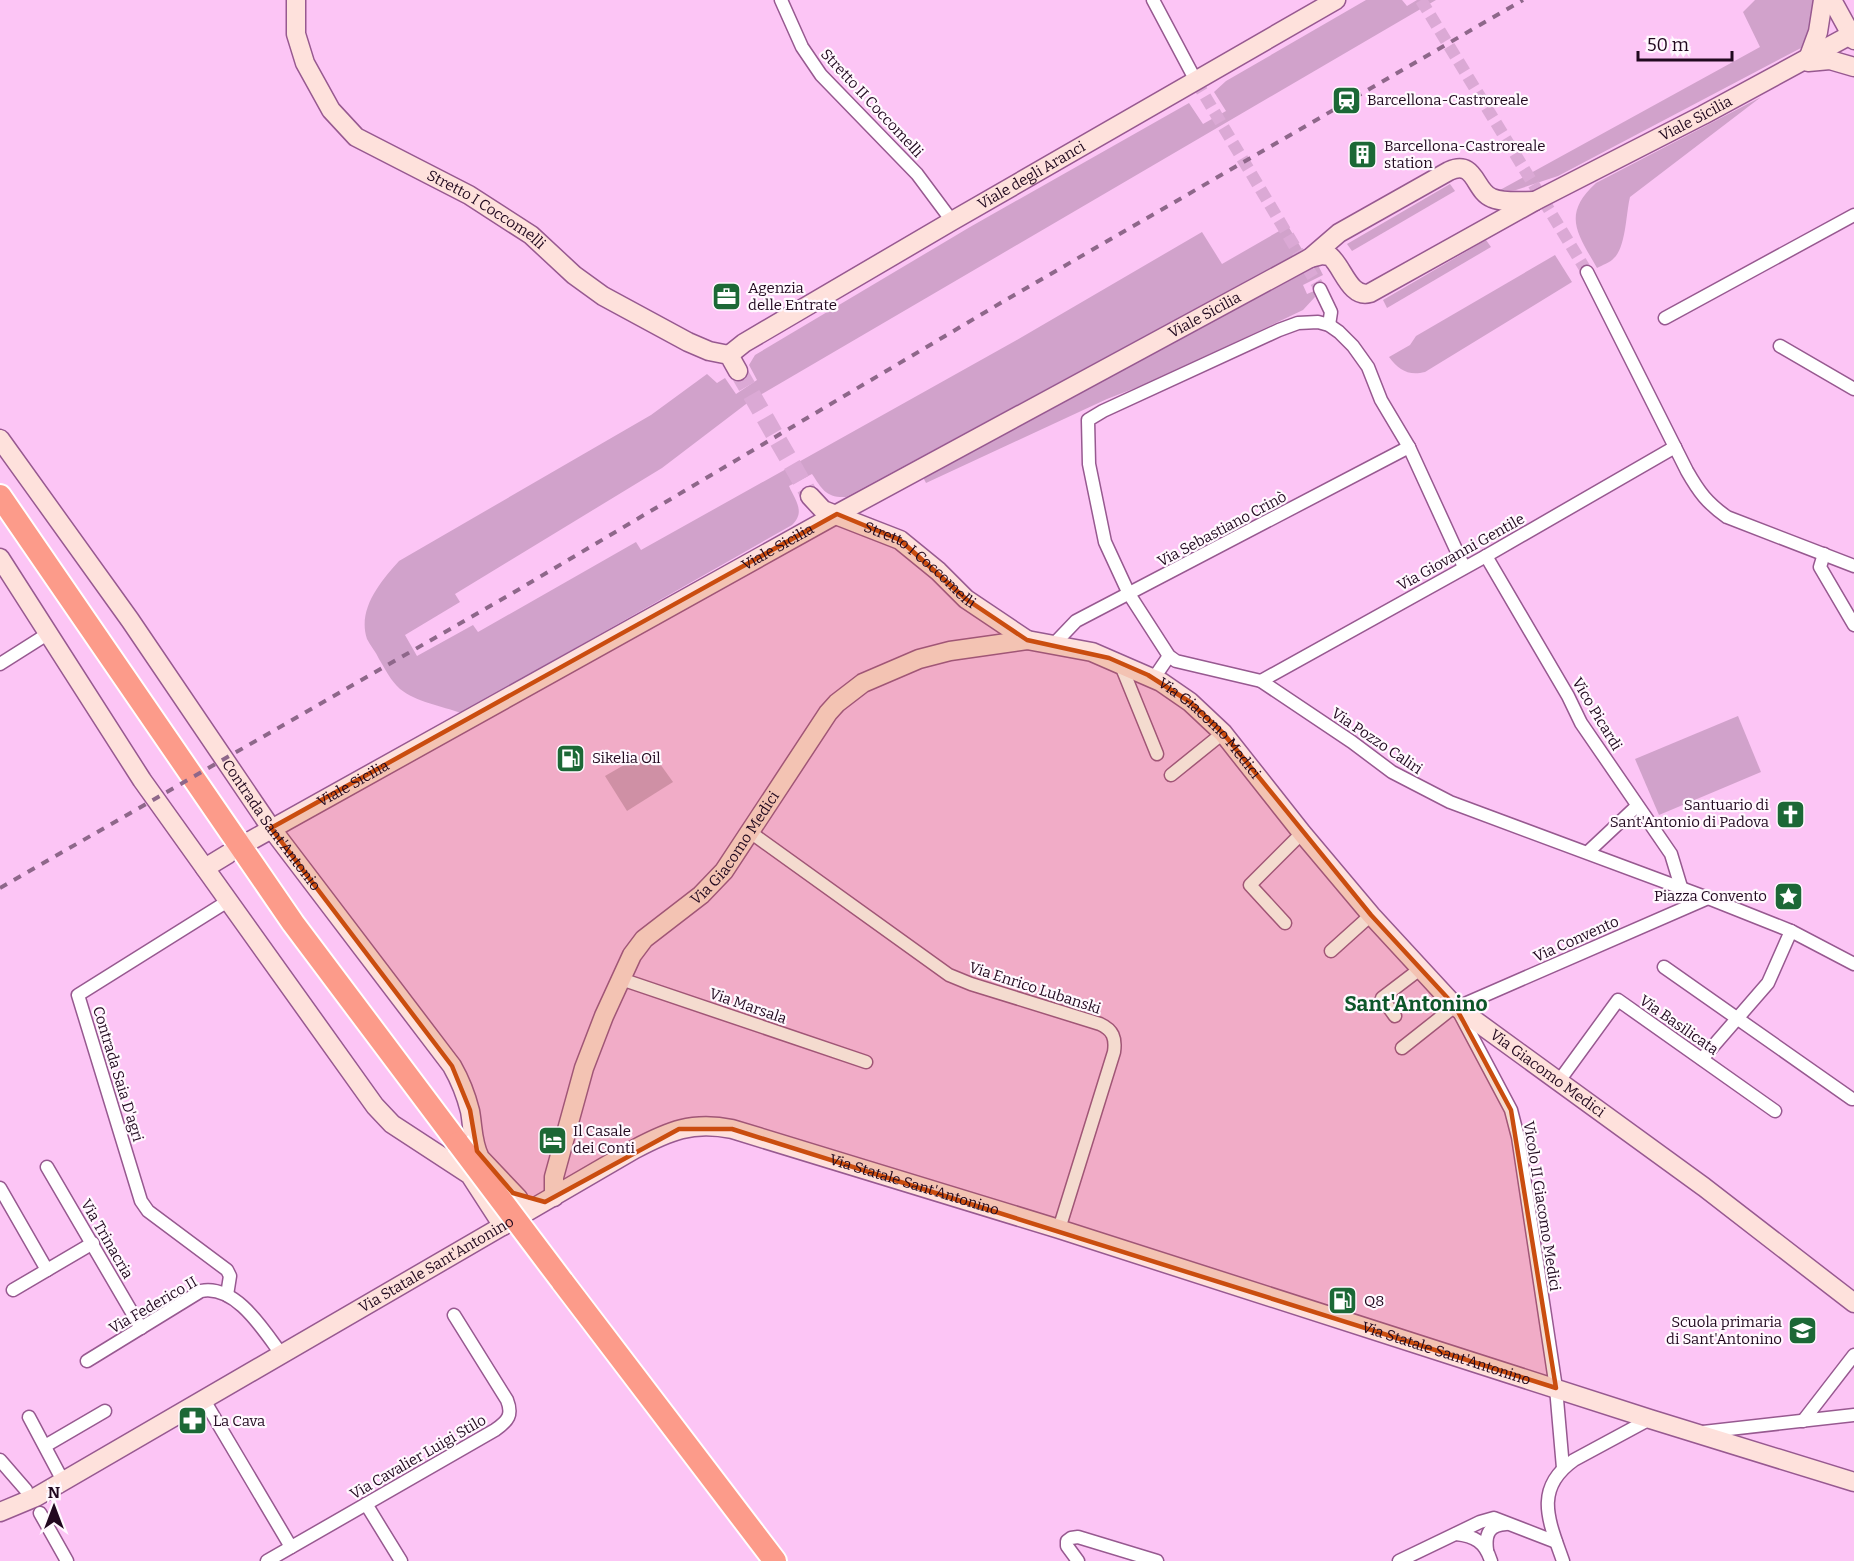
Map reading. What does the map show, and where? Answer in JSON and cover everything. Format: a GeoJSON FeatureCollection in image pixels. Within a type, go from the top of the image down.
{"type":"FeatureCollection","features":[{"type":"Feature","properties":{"kind":"highway"},"geometry":{"type":"LineString","coordinates":[[0,496],[292,923],[461,1150],[775,1561]]}},
{"type":"Feature","properties":{"kind":"street","name":"Stretto I Coccomelli"},"geometry":{"type":"LineString","coordinates":[[296,0],[296,34],[305,63],[331,110],[356,137],[469,195],[496,212],[531,235],[574,275],[603,296],[688,342],[734,363]]}},
{"type":"Feature","properties":{"kind":"street","name":"Stretto II Coccomelli"},"geometry":{"type":"LineString","coordinates":[[781,0],[802,47],[821,75],[917,174],[952,221]]}},
{"type":"Feature","properties":{"kind":"street"},"geometry":{"type":"LineString","coordinates":[[1153,0],[1196,81]]}},
{"type":"Feature","properties":{"kind":"street","name":"Viale degli Aranci"},"geometry":{"type":"LineString","coordinates":[[734,363],[744,343],[1336,0]]}},
{"type":"Feature","properties":{"kind":"street"},"geometry":{"type":"LineString","coordinates":[[1823,0],[1818,32],[1804,61],[1830,60],[1854,67]]}},
{"type":"Feature","properties":{"kind":"street"},"geometry":{"type":"LineString","coordinates":[[1832,0],[1853,36]]}},
{"type":"Feature","properties":{"kind":"street","name":"Viale Sicilia"},"geometry":{"type":"LineString","coordinates":[[1310,258],[1322,255],[1333,258],[1355,291],[1368,294],[1535,201],[1853,36]]}},
{"type":"Feature","properties":{"kind":"street","name":"Viale Sicilia"},"geometry":{"type":"LineString","coordinates":[[250,841],[837,514],[1310,258],[1335,237],[1454,169],[1460,168],[1471,173],[1485,193],[1494,199],[1535,201]]}},
{"type":"Feature","properties":{"kind":"street"},"geometry":{"type":"LineString","coordinates":[[1665,318],[1854,215]]}},
{"type":"Feature","properties":{"kind":"street"},"geometry":{"type":"LineString","coordinates":[[1333,258],[1331,249],[1335,237]]}},
{"type":"Feature","properties":{"kind":"street"},"geometry":{"type":"LineString","coordinates":[[1587,272],[1675,447],[1698,490],[1711,505],[1727,517],[1854,566]]}},
{"type":"Feature","properties":{"kind":"street"},"geometry":{"type":"LineString","coordinates":[[1320,290],[1331,312],[1329,325]]}},
{"type":"Feature","properties":{"kind":"street"},"geometry":{"type":"LineString","coordinates":[[1154,678],[1169,656],[1129,594],[1104,542],[1089,464],[1088,420],[1279,330],[1308,321],[1329,325],[1339,332],[1368,367],[1381,400],[1409,447],[1464,567]]}},
{"type":"Feature","properties":{"kind":"street"},"geometry":{"type":"LineString","coordinates":[[1780,346],[1854,389]]}},
{"type":"Feature","properties":{"kind":"street","name":"Contrada Sant'Antonio"},"geometry":{"type":"LineString","coordinates":[[0,439],[130,620],[271,828],[452,1066],[461,1082],[470,1110],[461,1150],[470,1175],[503,1226]]}},
{"type":"Feature","properties":{"kind":"street","name":"Via Sebastiano Crinò"},"geometry":{"type":"LineString","coordinates":[[1054,644],[1076,621],[1409,447]]}},
{"type":"Feature","properties":{"kind":"street","name":"Via Giovanni Gentile"},"geometry":{"type":"LineString","coordinates":[[1261,681],[1675,447]]}},
{"type":"Feature","properties":{"kind":"street","name":"Stretto I Coccomelli"},"geometry":{"type":"LineString","coordinates":[[810,496],[823,510],[900,540],[938,571],[966,600],[1027,640]]}},
{"type":"Feature","properties":{"kind":"street"},"geometry":{"type":"LineString","coordinates":[[1824,554],[1820,567],[1854,625]]}},
{"type":"Feature","properties":{"kind":"street","name":"Vico Picardi"},"geometry":{"type":"LineString","coordinates":[[1485,556],[1568,696],[1581,723],[1671,854],[1681,887]]}},
{"type":"Feature","properties":{"kind":"street","name":"Contrada Sant'Antonio"},"geometry":{"type":"LineString","coordinates":[[0,558],[142,780],[375,1106],[392,1124],[480,1158],[513,1193],[522,1207],[521,1216]]}},
{"type":"Feature","properties":{"kind":"street"},"geometry":{"type":"LineString","coordinates":[[0,664],[48,633]]}},
{"type":"Feature","properties":{"kind":"street","name":"Via Giacomo Medici"},"geometry":{"type":"LineString","coordinates":[[549,1199],[584,1068],[604,1016],[632,955],[644,939],[711,886],[724,871],[828,713],[863,682],[919,658],[959,649],[1027,640],[1092,652],[1154,678],[1190,702],[1223,733],[1371,915],[1455,1006],[1704,1187],[1854,1303]]}},
{"type":"Feature","properties":{"kind":"street","name":"Via Pozzo Caliri"},"geometry":{"type":"LineString","coordinates":[[1169,656],[1181,662],[1261,681],[1352,742],[1392,772],[1432,794],[1468,810],[1588,852],[1708,898]]}},
{"type":"Feature","properties":{"kind":"street","name":"Via Giacomo Medici"},"geometry":{"type":"LineString","coordinates":[[1120,663],[1157,754]]}},
{"type":"Feature","properties":{"kind":"street"},"geometry":{"type":"LineString","coordinates":[[1171,775],[1223,733]]}},
{"type":"Feature","properties":{"kind":"street"},"geometry":{"type":"LineString","coordinates":[[1588,852],[1638,806]]}},
{"type":"Feature","properties":{"kind":"street","name":"Via Enrico Lubanski"},"geometry":{"type":"LineString","coordinates":[[750,832],[949,975],[1100,1024],[1112,1032],[1114,1053],[1059,1229]]}},
{"type":"Feature","properties":{"kind":"street"},"geometry":{"type":"LineString","coordinates":[[1285,923],[1250,885],[1302,833]]}},
{"type":"Feature","properties":{"kind":"street"},"geometry":{"type":"LineString","coordinates":[[205,868],[228,854]]}},
{"type":"Feature","properties":{"kind":"street"},"geometry":{"type":"LineString","coordinates":[[1708,898],[1791,931],[1854,964]]}},
{"type":"Feature","properties":{"kind":"street","name":"Via Convento"},"geometry":{"type":"LineString","coordinates":[[1402,1048],[1455,1006],[1467,1003],[1708,898]]}},
{"type":"Feature","properties":{"kind":"street","name":"Contrada Saia D'agri"},"geometry":{"type":"LineString","coordinates":[[227,1295],[230,1276],[227,1270],[148,1211],[141,1201],[78,995],[228,900]]}},
{"type":"Feature","properties":{"kind":"street"},"geometry":{"type":"LineString","coordinates":[[1330,951],[1371,915]]}},
{"type":"Feature","properties":{"kind":"street"},"geometry":{"type":"LineString","coordinates":[[1702,1059],[1768,983],[1791,931]]}},
{"type":"Feature","properties":{"kind":"street"},"geometry":{"type":"LineString","coordinates":[[1664,967],[1852,1099]]}},
{"type":"Feature","properties":{"kind":"street"},"geometry":{"type":"LineString","coordinates":[[1395,1016],[1382,998],[1420,969]]}},
{"type":"Feature","properties":{"kind":"street","name":"Via Marsala"},"geometry":{"type":"LineString","coordinates":[[621,979],[866,1062]]}},
{"type":"Feature","properties":{"kind":"street","name":"Via Basilicata"},"geometry":{"type":"LineString","coordinates":[[1559,1080],[1618,1000],[1775,1111]]}},
{"type":"Feature","properties":{"kind":"street","name":"Vicolo II Giacomo Medici"},"geometry":{"type":"LineString","coordinates":[[1455,1006],[1511,1110],[1518,1137],[1556,1388],[1563,1468]]}},
{"type":"Feature","properties":{"kind":"street","name":"Via Statale Sant'Antonino"},"geometry":{"type":"LineString","coordinates":[[0,1512],[32,1501],[661,1136],[679,1129],[711,1126],[732,1129],[1059,1229],[1650,1419],[1854,1482]]}},
{"type":"Feature","properties":{"kind":"street","name":"Via Trinacria"},"geometry":{"type":"LineString","coordinates":[[47,1167],[141,1328]]}},
{"type":"Feature","properties":{"kind":"street"},"geometry":{"type":"LineString","coordinates":[[0,1188],[46,1270]]}},
{"type":"Feature","properties":{"kind":"street"},"geometry":{"type":"LineString","coordinates":[[513,1193],[549,1199]]}},
{"type":"Feature","properties":{"kind":"street"},"geometry":{"type":"LineString","coordinates":[[13,1290],[93,1244]]}},
{"type":"Feature","properties":{"kind":"street","name":"Via Federico II"},"geometry":{"type":"LineString","coordinates":[[87,1361],[201,1291],[218,1290],[227,1295]]}},
{"type":"Feature","properties":{"kind":"street"},"geometry":{"type":"LineString","coordinates":[[227,1295],[252,1316],[282,1355]]}},
{"type":"Feature","properties":{"kind":"street","name":"Via Cavalier Luigi Stilo"},"geometry":{"type":"LineString","coordinates":[[267,1561],[495,1430],[508,1420],[510,1414],[507,1400],[454,1315]]}},
{"type":"Feature","properties":{"kind":"street"},"geometry":{"type":"LineString","coordinates":[[1803,1421],[1854,1355]]}},
{"type":"Feature","properties":{"kind":"street"},"geometry":{"type":"LineString","coordinates":[[204,1400],[291,1547]]}},
{"type":"Feature","properties":{"kind":"street"},"geometry":{"type":"LineString","coordinates":[[45,1446],[105,1412]]}},
{"type":"Feature","properties":{"kind":"street"},"geometry":{"type":"LineString","coordinates":[[1696,1433],[1854,1415]]}},
{"type":"Feature","properties":{"kind":"street"},"geometry":{"type":"LineString","coordinates":[[29,1416],[63,1481]]}},
{"type":"Feature","properties":{"kind":"street"},"geometry":{"type":"LineString","coordinates":[[1563,1561],[1551,1526],[1547,1503],[1552,1481],[1563,1468],[1586,1453],[1650,1419]]}},
{"type":"Feature","properties":{"kind":"street"},"geometry":{"type":"LineString","coordinates":[[0,1460],[32,1501],[67,1561]]}},
{"type":"Feature","properties":{"kind":"street"},"geometry":{"type":"LineString","coordinates":[[366,1504],[401,1561]]}},
{"type":"Feature","properties":{"kind":"street"},"geometry":{"type":"LineString","coordinates":[[1399,1561],[1480,1522],[1494,1518],[1556,1542]]}},
{"type":"Feature","properties":{"kind":"street"},"geometry":{"type":"LineString","coordinates":[[1489,1555],[1486,1538],[1488,1531],[1496,1525],[1514,1525]]}},
{"type":"Feature","properties":{"kind":"street"},"geometry":{"type":"LineString","coordinates":[[1456,1534],[1476,1538],[1489,1555]]}},
{"type":"Feature","properties":{"kind":"street"},"geometry":{"type":"LineString","coordinates":[[1078,1561],[1067,1545],[1067,1541],[1071,1538],[1078,1537],[1157,1561]]}},
{"type":"Feature","properties":{"kind":"street"},"geometry":{"type":"LineString","coordinates":[[1125,1550],[1133,1561]]}},
{"type":"Feature","properties":{"kind":"street"},"geometry":{"type":"LineString","coordinates":[[1143,1561],[1148,1561]]}},
{"type":"Feature","properties":{"kind":"highlighted area"},"geometry":{"type":"Polygon","coordinates":[[[837,514],[900,540],[966,599],[1027,640],[1109,658],[1148,675],[1190,702],[1223,733],[1371,915],[1455,1006],[1511,1110],[1556,1388],[732,1129],[679,1129],[545,1202],[513,1193],[477,1151],[470,1110],[452,1066],[271,828],[837,514]]]}},
{"type":"Feature","properties":{"kind":"shaded area"},"geometry":{"type":"Polygon","coordinates":[[[1366,0],[1402,0],[1407,6],[1417,0],[1436,0],[750,401],[662,468],[455,594],[460,602],[405,635],[417,656],[473,625],[478,632],[636,542],[641,550],[1015,341],[1202,232],[1222,264],[1288,226],[1303,251],[846,497],[829,494],[812,474],[789,486],[799,511],[792,525],[461,713],[414,697],[400,689],[391,679],[367,639],[365,617],[372,596],[399,561],[651,415],[707,374],[717,383],[725,378],[736,394],[757,380],[749,365],[755,355],[970,227],[1189,103],[1203,124],[1226,111],[1214,92],[1226,81],[1366,0]]]}},
{"type":"Feature","properties":{"kind":"shaded area"},"geometry":{"type":"Polygon","coordinates":[[[1755,0],[1817,0],[1809,32],[1801,48],[1558,176],[1516,190],[1500,190],[1760,47],[1743,12],[1755,0]]]}},
{"type":"Feature","properties":{"kind":"shaded area"},"geometry":{"type":"Polygon","coordinates":[[[1761,97],[1630,197],[1618,253],[1610,261],[1597,268],[1576,225],[1576,215],[1585,194],[1596,183],[1761,97]]]}},
{"type":"Feature","properties":{"kind":"shaded area"},"geometry":{"type":"Polygon","coordinates":[[[1450,184],[1455,191],[1352,251],[1347,244],[1450,184]]]}},
{"type":"Feature","properties":{"kind":"shaded area"},"geometry":{"type":"Polygon","coordinates":[[[1486,240],[1491,247],[1387,308],[1383,300],[1486,240]]]}},
{"type":"Feature","properties":{"kind":"shaded area"},"geometry":{"type":"Polygon","coordinates":[[[1555,255],[1572,282],[1425,372],[1404,371],[1389,357],[1410,345],[1416,336],[1555,255]]]}},
{"type":"Feature","properties":{"kind":"shaded area"},"geometry":{"type":"Polygon","coordinates":[[[1318,265],[1323,275],[1303,285],[1307,294],[1314,291],[1315,297],[1303,310],[1161,378],[1107,399],[926,483],[923,477],[1318,265]]]}},
{"type":"Feature","properties":{"kind":"shaded area"},"geometry":{"type":"Polygon","coordinates":[[[1738,716],[1761,772],[1659,815],[1635,759],[1738,716]]]}},
{"type":"Feature","properties":{"kind":"shaded area"},"geometry":{"type":"Polygon","coordinates":[[[650,750],[673,782],[627,811],[605,776],[650,750]]]}},
{"type":"Feature","properties":{"kind":"tunnel"},"geometry":{"type":"LineString","coordinates":[[1421,0],[1587,272]]}},
{"type":"Feature","properties":{"kind":"tunnel"},"geometry":{"type":"LineString","coordinates":[[1196,81],[1320,289]]}},
{"type":"Feature","properties":{"kind":"tunnel"},"geometry":{"type":"LineString","coordinates":[[738,371],[810,496]]}},
{"type":"Feature","properties":{"kind":"railway"},"geometry":{"type":"LineString","coordinates":[[0,888],[511,594],[1004,301],[1523,0]]}},
{"type":"Feature","properties":{"kind":"place","name":"Barcellona-Castroreale"},"geometry":{"type":"Point","coordinates":[1346,100]}},
{"type":"Feature","properties":{"kind":"place","name":"Barcellona-Castroreale station"},"geometry":{"type":"Point","coordinates":[1363,155]}},
{"type":"Feature","properties":{"kind":"place","name":"Agenzia delle Entrate"},"geometry":{"type":"Point","coordinates":[727,297]}},
{"type":"Feature","properties":{"kind":"place","name":"Sikelia Oil"},"geometry":{"type":"Point","coordinates":[571,758]}},
{"type":"Feature","properties":{"kind":"place","name":"Santuario di Sant'Antonio di Padova"},"geometry":{"type":"Point","coordinates":[1790,814]}},
{"type":"Feature","properties":{"kind":"place","name":"Piazza Convento"},"geometry":{"type":"Point","coordinates":[1788,896]}},
{"type":"Feature","properties":{"kind":"place","name":"Il Casale dei Conti"},"geometry":{"type":"Point","coordinates":[552,1140]}},
{"type":"Feature","properties":{"kind":"place","name":"Q8"},"geometry":{"type":"Point","coordinates":[1343,1301]}},
{"type":"Feature","properties":{"kind":"place","name":"Scuola primaria di Sant'Antonino"},"geometry":{"type":"Point","coordinates":[1803,1331]}},
{"type":"Feature","properties":{"kind":"place","name":"La Cava"},"geometry":{"type":"Point","coordinates":[192,1421]}},
{"type":"Feature","properties":{"kind":"district","name":"Sant'Antonino"},"geometry":{"type":"Point","coordinates":[1416,1004]}}]}
